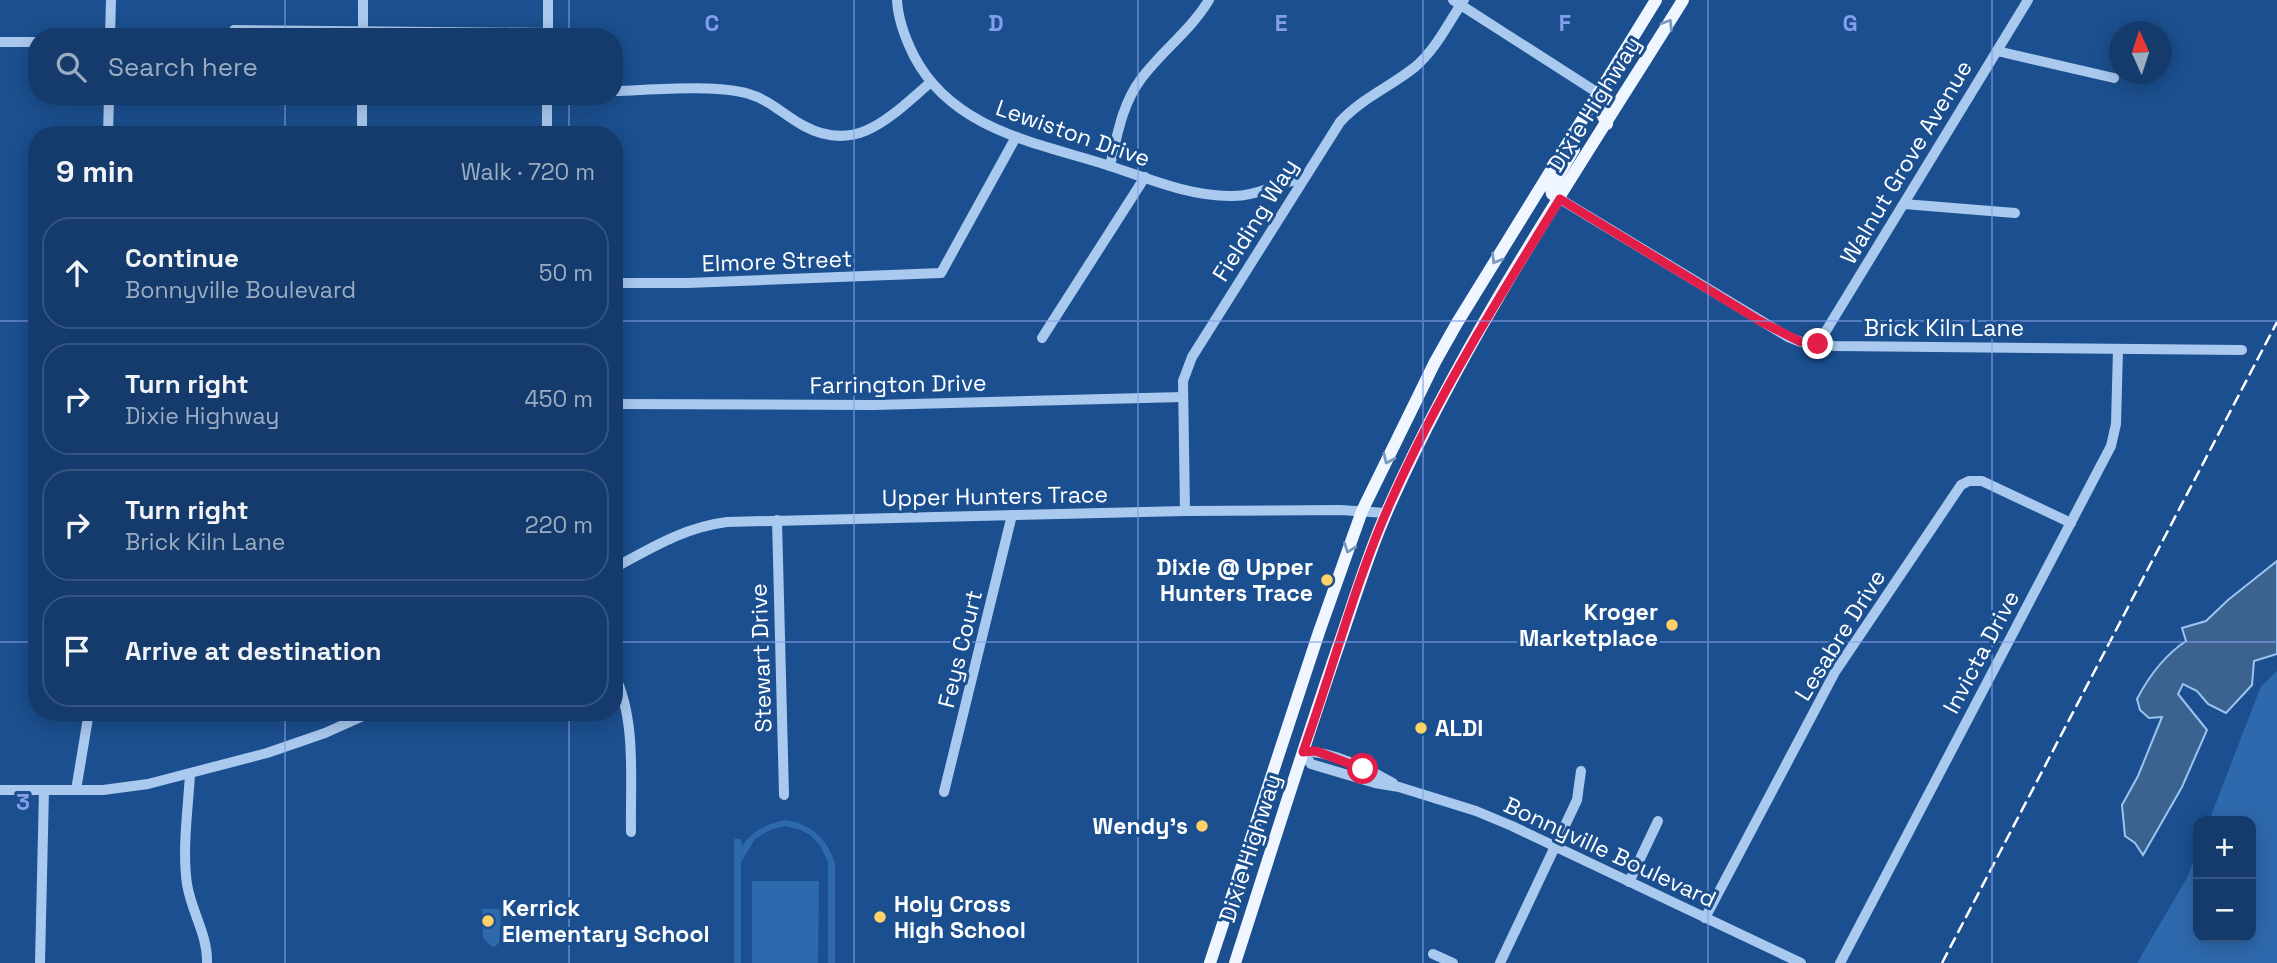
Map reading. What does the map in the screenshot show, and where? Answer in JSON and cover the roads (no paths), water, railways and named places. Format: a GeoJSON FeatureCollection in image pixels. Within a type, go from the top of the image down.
{"type":"FeatureCollection","features":[{"type":"Feature","properties":{"kind":"main road","name":"Dixie Highway"},"geometry":{"type":"LineString","coordinates":[[1210,963],[1362,512],[1435,362],[1656,0]]}},
{"type":"Feature","properties":{"kind":"main road","name":"Dixie Highway"},"geometry":{"type":"LineString","coordinates":[[1235,963],[1363,574],[1387,513],[1455,374],[1484,322],[1683,0]]}},
{"type":"Feature","properties":{"kind":"main road"},"geometry":{"type":"LineString","coordinates":[[1598,93],[1605,105],[1601,112],[1607,124]]}},
{"type":"Feature","properties":{"kind":"main road"},"geometry":{"type":"LineString","coordinates":[[1560,199],[1552,194],[1551,189],[1574,149],[1572,134]]}},
{"type":"Feature","properties":{"kind":"main road"},"geometry":{"type":"LineString","coordinates":[[1296,702],[1291,737],[1295,747],[1303,752]]}},
{"type":"Feature","properties":{"kind":"street"},"geometry":{"type":"LineString","coordinates":[[110,28],[111,0]]}},
{"type":"Feature","properties":{"kind":"street"},"geometry":{"type":"LineString","coordinates":[[363,0],[363,28]]}},
{"type":"Feature","properties":{"kind":"street"},"geometry":{"type":"LineString","coordinates":[[548,0],[548,28]]}},
{"type":"Feature","properties":{"kind":"street","name":"Lewiston Drive"},"geometry":{"type":"LineString","coordinates":[[897,0],[901,25],[908,44],[930,82],[967,115],[985,125],[1144,177],[1212,195],[1234,196],[1258,192],[1280,183],[1303,179]]}},
{"type":"Feature","properties":{"kind":"street"},"geometry":{"type":"LineString","coordinates":[[1110,166],[1118,128],[1129,98],[1139,81],[1189,27],[1209,0]]}},
{"type":"Feature","properties":{"kind":"street","name":"Walnut Grove Avenue"},"geometry":{"type":"LineString","coordinates":[[1818,344],[2028,0]]}},
{"type":"Feature","properties":{"kind":"street"},"geometry":{"type":"LineString","coordinates":[[1459,2],[1598,93]]}},
{"type":"Feature","properties":{"kind":"street","name":"Fielding Way"},"geometry":{"type":"LineString","coordinates":[[1185,511],[1183,381],[1192,357],[1303,179],[1350,111],[1417,65],[1436,45],[1459,2]]}},
{"type":"Feature","properties":{"kind":"street"},"geometry":{"type":"LineString","coordinates":[[0,42],[28,42]]}},
{"type":"Feature","properties":{"kind":"street"},"geometry":{"type":"LineString","coordinates":[[1997,51],[2109,77]]}},
{"type":"Feature","properties":{"kind":"street"},"geometry":{"type":"LineString","coordinates":[[623,91],[730,90],[750,94],[765,100],[817,132],[846,137],[876,127],[930,82]]}},
{"type":"Feature","properties":{"kind":"street"},"geometry":{"type":"LineString","coordinates":[[108,126],[109,105]]}},
{"type":"Feature","properties":{"kind":"street"},"geometry":{"type":"LineString","coordinates":[[362,105],[362,126]]}},
{"type":"Feature","properties":{"kind":"street"},"geometry":{"type":"LineString","coordinates":[[547,105],[547,126]]}},
{"type":"Feature","properties":{"kind":"street","name":"Elmore Street"},"geometry":{"type":"LineString","coordinates":[[623,283],[942,273],[1016,137]]}},
{"type":"Feature","properties":{"kind":"street"},"geometry":{"type":"LineString","coordinates":[[1042,338],[1144,177]]}},
{"type":"Feature","properties":{"kind":"street","name":"Brick Kiln Lane"},"geometry":{"type":"LineString","coordinates":[[1560,199],[1760,321],[1801,342],[2242,350]]}},
{"type":"Feature","properties":{"kind":"street"},"geometry":{"type":"LineString","coordinates":[[1904,204],[2015,213]]}},
{"type":"Feature","properties":{"kind":"street","name":"Invicta Drive"},"geometry":{"type":"LineString","coordinates":[[1840,963],[2114,438],[2118,349]]}},
{"type":"Feature","properties":{"kind":"street","name":"Farrington Drive"},"geometry":{"type":"LineString","coordinates":[[623,404],[887,404],[1183,397]]}},
{"type":"Feature","properties":{"kind":"street","name":"Lesabre Drive"},"geometry":{"type":"LineString","coordinates":[[1705,918],[1835,672],[1961,485],[1969,481],[1982,481],[2071,523]]}},
{"type":"Feature","properties":{"kind":"street","name":"Upper Hunters Trace"},"geometry":{"type":"LineString","coordinates":[[623,563],[671,537],[698,527],[727,522],[1185,511],[1387,513]]}},
{"type":"Feature","properties":{"kind":"street","name":"Feys Court"},"geometry":{"type":"LineString","coordinates":[[944,792],[1012,514]]}},
{"type":"Feature","properties":{"kind":"street","name":"Stewart Drive"},"geometry":{"type":"LineString","coordinates":[[776,520],[784,794]]}},
{"type":"Feature","properties":{"kind":"street"},"geometry":{"type":"LineString","coordinates":[[623,694],[629,716],[631,832]]}},
{"type":"Feature","properties":{"kind":"street"},"geometry":{"type":"LineString","coordinates":[[76,790],[88,721]]}},
{"type":"Feature","properties":{"kind":"street"},"geometry":{"type":"LineString","coordinates":[[0,790],[125,788],[190,774],[304,741],[351,721]]}},
{"type":"Feature","properties":{"kind":"street","name":"Bonnyville Boulevard"},"geometry":{"type":"LineString","coordinates":[[1303,752],[1316,751],[1377,774],[1399,787],[1476,811],[1801,963]]}},
{"type":"Feature","properties":{"kind":"street"},"geometry":{"type":"LineString","coordinates":[[1500,963],[1577,800],[1581,771]]}},
{"type":"Feature","properties":{"kind":"street"},"geometry":{"type":"LineString","coordinates":[[190,774],[186,882],[204,939],[207,963]]}},
{"type":"Feature","properties":{"kind":"street"},"geometry":{"type":"LineString","coordinates":[[40,963],[44,790]]}},
{"type":"Feature","properties":{"kind":"street"},"geometry":{"type":"LineString","coordinates":[[1629,882],[1658,821]]}},
{"type":"Feature","properties":{"kind":"street"},"geometry":{"type":"LineString","coordinates":[[1433,954],[1453,963]]}},
{"type":"Feature","properties":{"kind":"railway"},"geometry":{"type":"LineString","coordinates":[[1942,963],[2277,322]]}},
{"type":"Feature","properties":{"kind":"place","name":"Dixie @ Upper Hunters Trace"},"geometry":{"type":"Point","coordinates":[1327,580]}},
{"type":"Feature","properties":{"kind":"place","name":"Kroger Marketplace"},"geometry":{"type":"Point","coordinates":[1672,625]}},
{"type":"Feature","properties":{"kind":"place","name":"ALDI"},"geometry":{"type":"Point","coordinates":[1421,728]}},
{"type":"Feature","properties":{"kind":"place","name":"Wendy's"},"geometry":{"type":"Point","coordinates":[1202,826]}},
{"type":"Feature","properties":{"kind":"place","name":"Holy Cross High School"},"geometry":{"type":"Point","coordinates":[880,917]}},
{"type":"Feature","properties":{"kind":"place","name":"Kerrick Elementary School"},"geometry":{"type":"Point","coordinates":[488,921]}}]}
